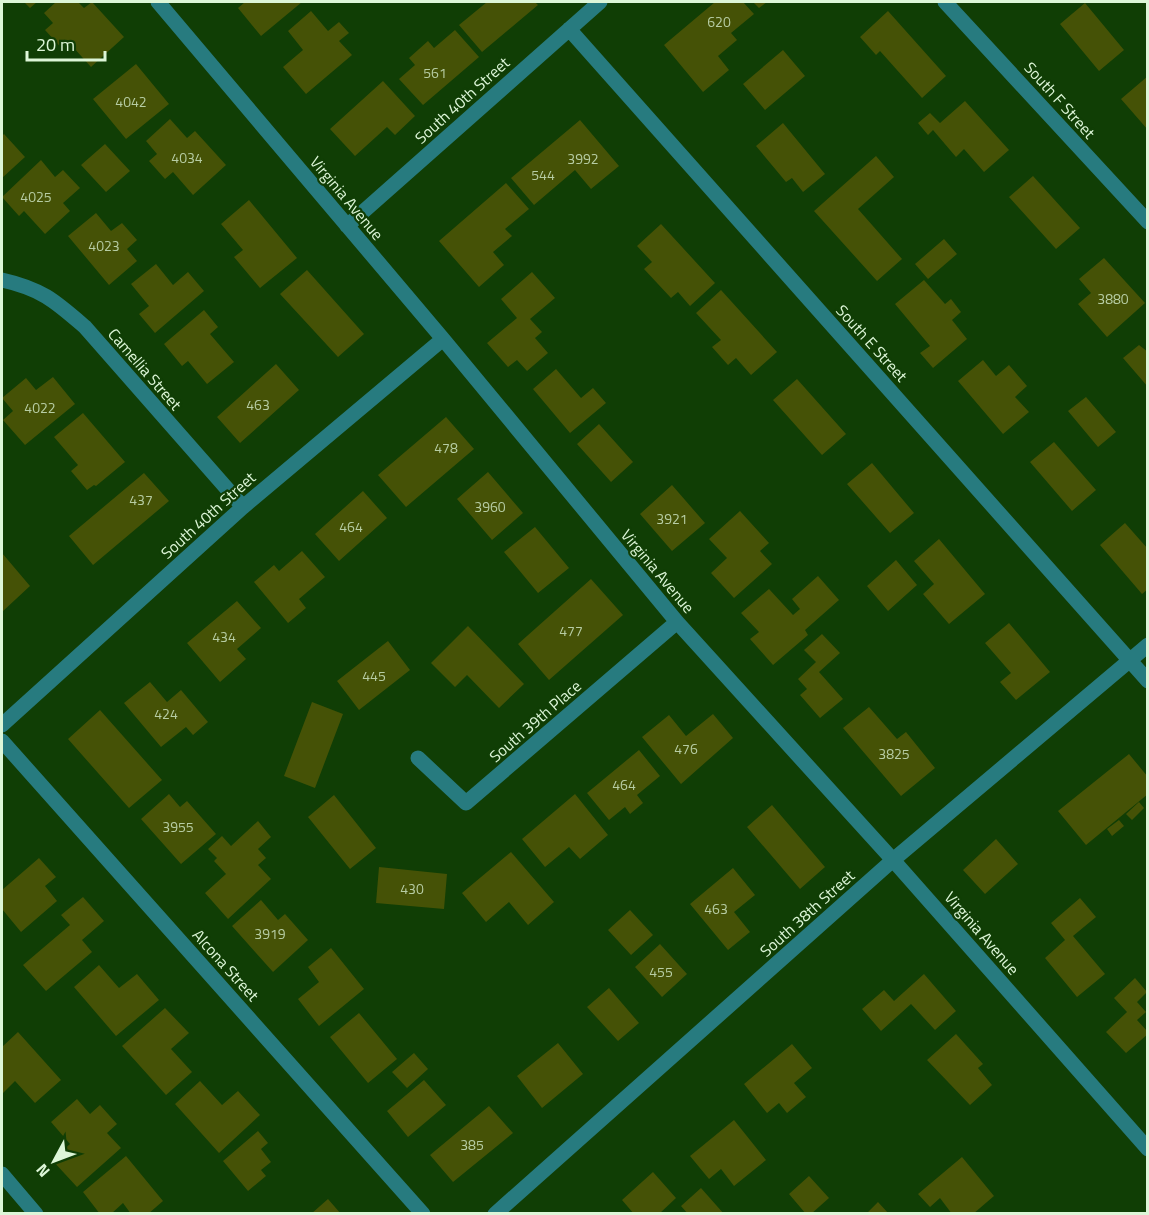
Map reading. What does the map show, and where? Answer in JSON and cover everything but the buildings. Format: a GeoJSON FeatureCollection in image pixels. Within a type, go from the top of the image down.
{"type":"FeatureCollection","features":[{"type":"Feature","properties":{"kind":"street","name":"South 40th Street"},"geometry":{"type":"LineString","coordinates":[[347,226],[600,2]]}},
{"type":"Feature","properties":{"kind":"street","name":"South F Street"},"geometry":{"type":"LineString","coordinates":[[945,2],[1148,222]]}},
{"type":"Feature","properties":{"kind":"street","name":"Virginia Avenue"},"geometry":{"type":"LineString","coordinates":[[167,4],[347,226],[677,622],[893,860],[1148,1149]]}},
{"type":"Feature","properties":{"kind":"street","name":"South E Street"},"geometry":{"type":"LineString","coordinates":[[569,29],[1148,681]]}},
{"type":"Feature","properties":{"kind":"street","name":"Camellia Street"},"geometry":{"type":"LineString","coordinates":[[2,280],[26,286],[55,301],[85,327],[243,507]]}},
{"type":"Feature","properties":{"kind":"street","name":"South 40th Street"},"geometry":{"type":"LineString","coordinates":[[2,725],[243,507],[443,339]]}},
{"type":"Feature","properties":{"kind":"street","name":"South 39th Place"},"geometry":{"type":"LineString","coordinates":[[418,758],[466,803],[677,622]]}},
{"type":"Feature","properties":{"kind":"street","name":"South 38th Street"},"geometry":{"type":"LineString","coordinates":[[495,1214],[893,860],[1148,645]]}},
{"type":"Feature","properties":{"kind":"street","name":"Alcona Street"},"geometry":{"type":"LineString","coordinates":[[2,741],[423,1214]]}},
{"type":"Feature","properties":{"kind":"street"},"geometry":{"type":"LineString","coordinates":[[2,1174],[36,1214]]}}]}
